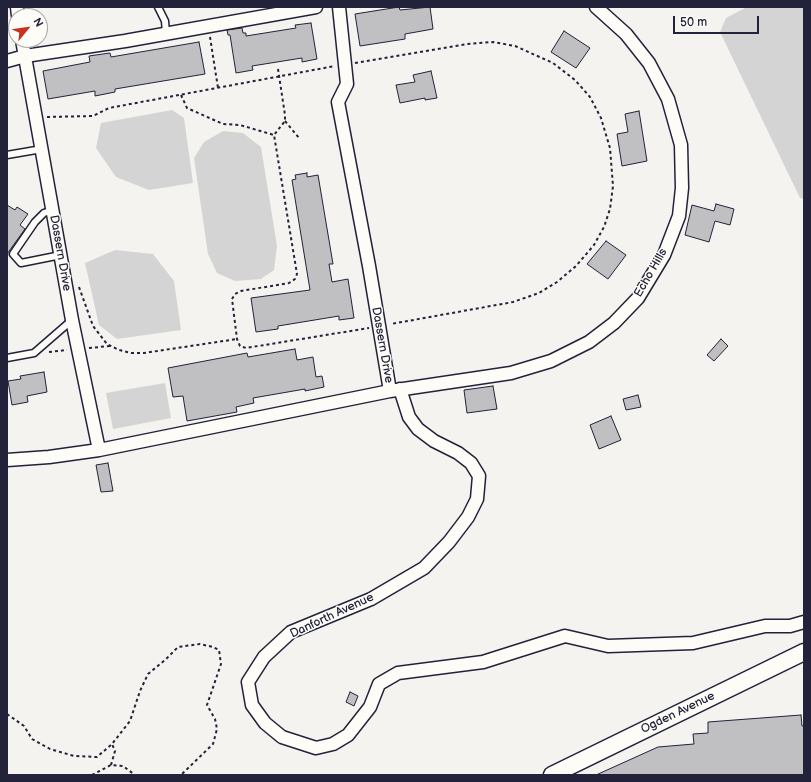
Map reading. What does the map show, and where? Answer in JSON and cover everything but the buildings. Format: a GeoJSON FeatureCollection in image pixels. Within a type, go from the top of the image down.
{"type":"FeatureCollection","features":[{"type":"Feature","properties":{"kind":"street"},"geometry":{"type":"LineString","coordinates":[[7,61],[25,56],[316,7]]}},
{"type":"Feature","properties":{"kind":"street","name":"Dassern Drive"},"geometry":{"type":"LineString","coordinates":[[7,460],[49,457],[99,450],[395,390],[378,326],[369,266],[338,102],[347,84],[339,7]]}},
{"type":"Feature","properties":{"kind":"street","name":"Echo Hills"},"geometry":{"type":"LineString","coordinates":[[395,390],[511,373],[551,361],[589,342],[614,323],[638,298],[664,255],[679,216],[682,188],[682,145],[668,99],[649,63],[626,34],[596,7]]}},
{"type":"Feature","properties":{"kind":"street","name":"Dassern Drive"},"geometry":{"type":"LineString","coordinates":[[24,48],[72,320],[99,450]]}},
{"type":"Feature","properties":{"kind":"street","name":"Danforth Avenue"},"geometry":{"type":"LineString","coordinates":[[395,390],[418,429],[434,441],[458,453],[471,462],[479,476],[477,499],[468,517],[449,542],[424,568],[371,599],[291,632],[264,657],[248,682],[252,705],[265,723],[282,736],[316,748],[333,744],[348,734],[370,707],[379,684],[398,673],[483,662],[566,636],[608,646],[693,643],[765,626],[790,626],[804,622]]}},
{"type":"Feature","properties":{"kind":"street","name":"Ogden Avenue"},"geometry":{"type":"LineString","coordinates":[[552,775],[804,652]]}},
{"type":"Feature","properties":{"kind":"lane"},"geometry":{"type":"LineString","coordinates":[[158,7],[165,21],[166,33]]}},
{"type":"Feature","properties":{"kind":"lane"},"geometry":{"type":"LineString","coordinates":[[7,155],[42,149]]}},
{"type":"Feature","properties":{"kind":"lane"},"geometry":{"type":"LineString","coordinates":[[53,210],[44,213],[35,222],[13,254],[21,263],[61,255]]}},
{"type":"Feature","properties":{"kind":"lane"},"geometry":{"type":"LineString","coordinates":[[7,358],[34,353],[72,320]]}},
{"type":"Feature","properties":{"kind":"path"},"geometry":{"type":"LineString","coordinates":[[209,26],[218,88]]}},
{"type":"Feature","properties":{"kind":"path"},"geometry":{"type":"LineString","coordinates":[[36,119],[53,116],[93,116],[109,108],[280,77],[346,64],[467,44],[493,42],[515,46],[553,63],[575,80],[590,97],[601,118],[610,148],[613,186],[610,209],[604,227],[594,244],[576,266],[557,282],[539,293],[513,302],[246,348],[240,346],[237,339],[232,299],[235,294],[241,290],[289,283],[295,279],[297,274],[274,135],[285,121],[286,115],[280,77],[278,69]]}},
{"type":"Feature","properties":{"kind":"path"},"geometry":{"type":"LineString","coordinates":[[181,95],[187,108],[223,124],[240,125],[274,135]]}},
{"type":"Feature","properties":{"kind":"path"},"geometry":{"type":"LineString","coordinates":[[285,121],[299,138]]}},
{"type":"Feature","properties":{"kind":"path"},"geometry":{"type":"LineString","coordinates":[[66,281],[71,281],[79,287],[94,326],[107,344],[119,350],[131,353],[144,353],[237,339]]}},
{"type":"Feature","properties":{"kind":"path"},"geometry":{"type":"LineString","coordinates":[[7,714],[24,726],[32,738],[50,749],[74,756],[97,757],[112,744],[130,721],[140,691],[148,674],[178,647],[200,644],[219,650],[221,664],[207,705],[215,719],[217,729],[213,744],[181,775]]}},
{"type":"Feature","properties":{"kind":"path"},"geometry":{"type":"LineString","coordinates":[[111,765],[115,751],[112,744]]}},
{"type":"Feature","properties":{"kind":"path"},"geometry":{"type":"LineString","coordinates":[[92,775],[111,765],[123,766],[135,775]]}},
{"type":"Feature","properties":{"kind":"shaded area"},"geometry":{"type":"Polygon","coordinates":[[[747,7],[804,7],[804,199],[800,198],[720,32],[726,18],[747,7]]]}},
{"type":"Feature","properties":{"kind":"shaded area"},"geometry":{"type":"Polygon","coordinates":[[[172,110],[184,118],[193,183],[149,190],[116,177],[96,148],[101,123],[172,110]]]}},
{"type":"Feature","properties":{"kind":"shaded area"},"geometry":{"type":"Polygon","coordinates":[[[223,131],[243,133],[261,147],[277,246],[274,270],[261,279],[235,281],[217,273],[208,254],[194,158],[204,142],[223,131]]]}},
{"type":"Feature","properties":{"kind":"shaded area"},"geometry":{"type":"Polygon","coordinates":[[[115,250],[153,254],[174,281],[181,330],[117,339],[99,325],[85,263],[115,250]]]}},
{"type":"Feature","properties":{"kind":"shaded area"},"geometry":{"type":"Polygon","coordinates":[[[165,383],[171,418],[113,429],[106,393],[165,383]]]}}]}
